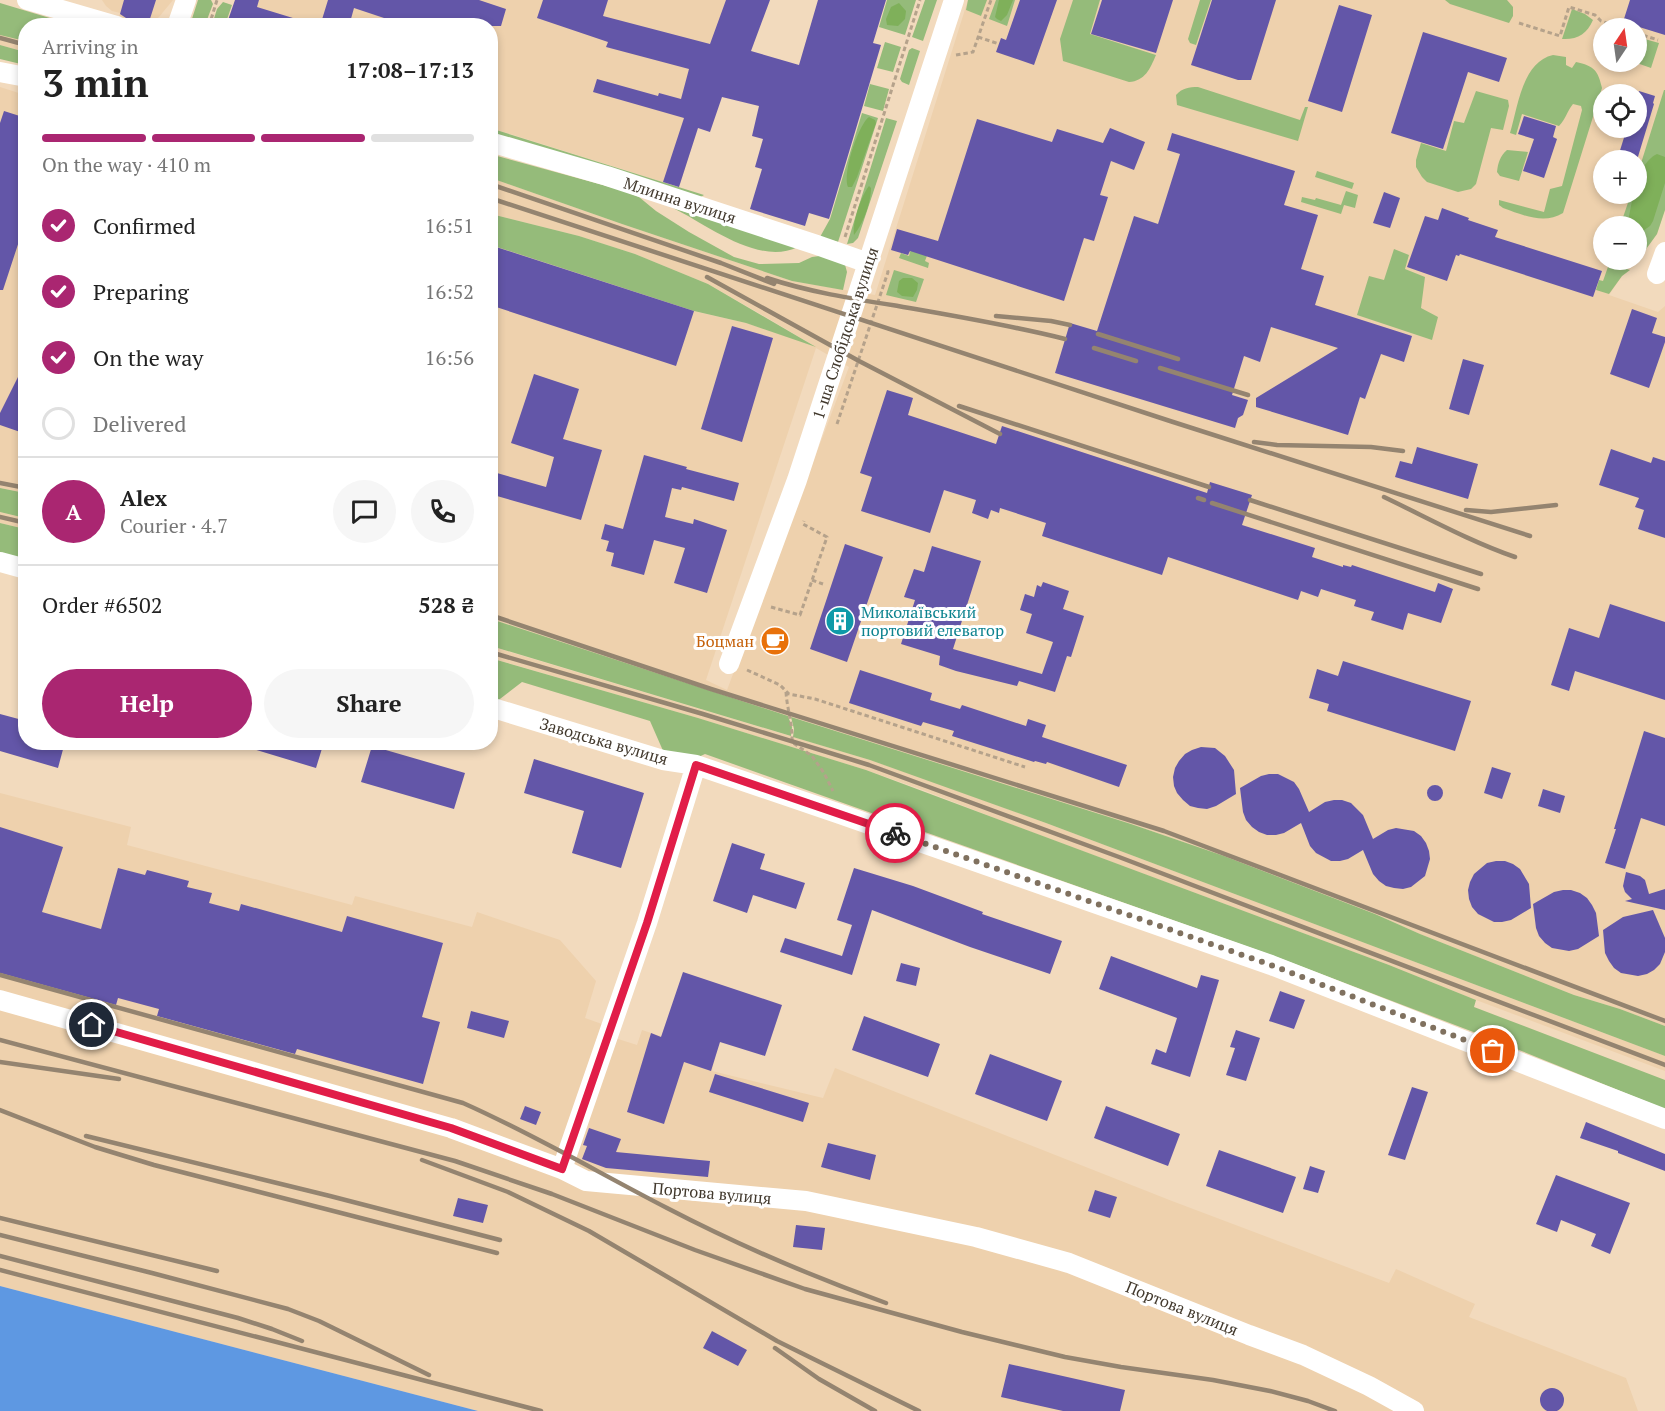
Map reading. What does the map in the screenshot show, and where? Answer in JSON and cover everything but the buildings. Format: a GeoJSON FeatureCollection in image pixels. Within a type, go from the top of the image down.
{"type":"FeatureCollection","features":[{"type":"Feature","properties":{"kind":"street"},"geometry":{"type":"LineString","coordinates":[[27,0],[69,6],[98,18]]}},
{"type":"Feature","properties":{"kind":"street"},"geometry":{"type":"LineString","coordinates":[[180,18],[186,0]]}},
{"type":"Feature","properties":{"kind":"street","name":"1-ша Слобідська вулиця"},"geometry":{"type":"LineString","coordinates":[[734,666],[797,480],[876,262],[954,0]]}},
{"type":"Feature","properties":{"kind":"street"},"geometry":{"type":"LineString","coordinates":[[0,72],[18,75]]}},
{"type":"Feature","properties":{"kind":"street","name":"Млинна вулиця"},"geometry":{"type":"LineString","coordinates":[[498,144],[596,173],[840,253],[876,262]]}},
{"type":"Feature","properties":{"kind":"street"},"geometry":{"type":"LineString","coordinates":[[1657,274],[1665,252]]}},
{"type":"Feature","properties":{"kind":"street"},"geometry":{"type":"LineString","coordinates":[[0,562],[18,567]]}},
{"type":"Feature","properties":{"kind":"street","name":"Заводська вулиця"},"geometry":{"type":"LineString","coordinates":[[498,709],[663,760],[696,765],[1271,965],[1665,1119]]}},
{"type":"Feature","properties":{"kind":"street"},"geometry":{"type":"LineString","coordinates":[[562,1169],[647,923],[696,765]]}},
{"type":"Feature","properties":{"kind":"street","name":"Портова вулиця"},"geometry":{"type":"LineString","coordinates":[[0,1000],[451,1128],[562,1169],[586,1181],[806,1201],[976,1237],[1059,1260],[1303,1355],[1369,1386],[1414,1411]]}},
{"type":"Feature","properties":{"kind":"path"},"geometry":{"type":"LineString","coordinates":[[211,18],[217,0]]}},
{"type":"Feature","properties":{"kind":"path"},"geometry":{"type":"LineString","coordinates":[[840,253],[920,0]]}},
{"type":"Feature","properties":{"kind":"path"},"geometry":{"type":"LineString","coordinates":[[956,55],[973,52],[991,0]]}},
{"type":"Feature","properties":{"kind":"path"},"geometry":{"type":"LineString","coordinates":[[1520,23],[1560,36],[1569,7],[1598,18]]}},
{"type":"Feature","properties":{"kind":"path"},"geometry":{"type":"LineString","coordinates":[[1647,37],[1659,40]]}},
{"type":"Feature","properties":{"kind":"path"},"geometry":{"type":"LineString","coordinates":[[978,38],[999,44]]}},
{"type":"Feature","properties":{"kind":"path"},"geometry":{"type":"LineString","coordinates":[[836,426],[888,272],[876,262]]}},
{"type":"Feature","properties":{"kind":"path"},"geometry":{"type":"LineString","coordinates":[[764,605],[800,615],[827,537],[803,524],[805,516]]}},
{"type":"Feature","properties":{"kind":"path"},"geometry":{"type":"LineString","coordinates":[[812,580],[823,584]]}},
{"type":"Feature","properties":{"kind":"path"},"geometry":{"type":"LineString","coordinates":[[734,666],[780,685],[789,693],[815,699],[1025,767]]}},
{"type":"Feature","properties":{"kind":"path"},"geometry":{"type":"LineString","coordinates":[[786,690],[788,713],[793,729],[792,742],[812,756],[824,773],[833,791],[840,814]]}},
{"type":"Feature","properties":{"kind":"shaded area"},"geometry":{"type":"Polygon","coordinates":[[[102,0],[173,0],[158,18],[125,18],[106,6],[102,0]]]}},
{"type":"Feature","properties":{"kind":"shaded area"},"geometry":{"type":"Polygon","coordinates":[[[235,0],[747,0],[718,38],[709,44],[689,132],[696,134],[679,187],[498,130],[498,18],[229,18],[235,0]]]}},
{"type":"Feature","properties":{"kind":"shaded area"},"geometry":{"type":"Polygon","coordinates":[[[968,0],[1665,0],[1665,210],[1657,234],[1647,248],[1647,216],[1593,216],[1593,270],[1629,270],[1622,276],[1609,295],[1658,312],[1665,306],[1665,1026],[1574,995],[1375,914],[1224,856],[1131,824],[498,621],[498,247],[693,311],[746,323],[813,345],[708,284],[635,254],[579,236],[498,216],[498,180],[792,281],[875,295],[968,0]],[[816,348],[706,680],[727,690],[849,367],[816,348]]]}},
{"type":"Feature","properties":{"kind":"shaded area"},"geometry":{"type":"Polygon","coordinates":[[[0,32],[18,36],[18,50],[0,45],[0,32]]]}},
{"type":"Feature","properties":{"kind":"shaded area"},"geometry":{"type":"Polygon","coordinates":[[[0,87],[18,93],[18,492],[0,488],[0,87]]]}},
{"type":"Feature","properties":{"kind":"shaded area"},"geometry":{"type":"Polygon","coordinates":[[[0,512],[18,516],[18,527],[0,523],[0,512]]]}},
{"type":"Feature","properties":{"kind":"shaded area"},"geometry":{"type":"Polygon","coordinates":[[[498,648],[870,760],[925,779],[1665,1056],[1665,1071],[923,790],[698,718],[498,660],[498,648]]]}},
{"type":"Feature","properties":{"kind":"shaded area"},"geometry":{"type":"Polygon","coordinates":[[[0,793],[131,827],[127,845],[352,905],[355,896],[472,927],[477,912],[560,940],[596,981],[585,1018],[602,1024],[599,1033],[637,1045],[642,1030],[691,1046],[690,1050],[715,1058],[712,1071],[823,1098],[835,1068],[1172,1201],[1389,1283],[1396,1269],[1475,1304],[1469,1317],[1626,1378],[1638,1411],[478,1411],[0,1286],[0,793]]]}},
{"type":"Feature","properties":{"kind":"green space"},"geometry":{"type":"Polygon","coordinates":[[[198,0],[211,0],[213,4],[208,18],[192,18],[198,0]]]}},
{"type":"Feature","properties":{"kind":"green space"},"geometry":{"type":"Polygon","coordinates":[[[887,0],[916,0],[905,35],[879,27],[887,0]]]}},
{"type":"Feature","properties":{"kind":"green space"},"geometry":{"type":"Polygon","coordinates":[[[925,0],[937,0],[923,41],[912,37],[925,0]]]}},
{"type":"Feature","properties":{"kind":"green space"},"geometry":{"type":"Polygon","coordinates":[[[968,0],[987,0],[981,16],[966,10],[968,0]]]}},
{"type":"Feature","properties":{"kind":"green space"},"geometry":{"type":"Polygon","coordinates":[[[996,0],[1015,0],[1007,26],[989,19],[996,0]]]}},
{"type":"Feature","properties":{"kind":"green space"},"geometry":{"type":"Polygon","coordinates":[[[999,0],[1013,0],[1007,15],[1001,21],[995,17],[999,0]]]}},
{"type":"Feature","properties":{"kind":"green space"},"geometry":{"type":"Polygon","coordinates":[[[1073,0],[1100,0],[1090,34],[1156,55],[1143,77],[1129,82],[1063,61],[1060,39],[1073,0]]]}},
{"type":"Feature","properties":{"kind":"green space"},"geometry":{"type":"Polygon","coordinates":[[[1200,0],[1211,0],[1196,45],[1190,43],[1188,39],[1200,0]]]}},
{"type":"Feature","properties":{"kind":"green space"},"geometry":{"type":"Polygon","coordinates":[[[1445,0],[1507,0],[1513,7],[1513,16],[1509,23],[1450,4],[1445,0]]]}},
{"type":"Feature","properties":{"kind":"green space"},"geometry":{"type":"Polygon","coordinates":[[[223,2],[232,5],[227,18],[214,18],[217,9],[223,2]]]}},
{"type":"Feature","properties":{"kind":"green space"},"geometry":{"type":"Polygon","coordinates":[[[0,3],[50,18],[18,18],[18,39],[0,35],[0,3]]]}},
{"type":"Feature","properties":{"kind":"green space"},"geometry":{"type":"Polygon","coordinates":[[[899,3],[906,11],[905,19],[898,26],[887,25],[886,19],[891,7],[899,3]]]}},
{"type":"Feature","properties":{"kind":"green space"},"geometry":{"type":"Polygon","coordinates":[[[1572,9],[1593,20],[1581,35],[1562,39],[1572,9]]]}},
{"type":"Feature","properties":{"kind":"green space"},"geometry":{"type":"Polygon","coordinates":[[[1647,40],[1659,43],[1651,68],[1647,67],[1647,40]]]}},
{"type":"Feature","properties":{"kind":"green space"},"geometry":{"type":"Polygon","coordinates":[[[885,42],[901,47],[893,72],[877,68],[885,42]]]}},
{"type":"Feature","properties":{"kind":"green space"},"geometry":{"type":"Polygon","coordinates":[[[0,45],[18,50],[18,63],[0,59],[0,45]]]}},
{"type":"Feature","properties":{"kind":"green space"},"geometry":{"type":"Polygon","coordinates":[[[912,48],[920,51],[909,85],[900,79],[909,50],[912,48]]]}},
{"type":"Feature","properties":{"kind":"green space"},"geometry":{"type":"Polygon","coordinates":[[[1553,55],[1566,57],[1566,65],[1572,68],[1576,62],[1587,65],[1597,73],[1601,84],[1593,84],[1593,117],[1563,213],[1556,217],[1541,219],[1503,208],[1499,205],[1499,200],[1544,212],[1550,189],[1562,186],[1582,110],[1581,106],[1573,104],[1559,126],[1522,114],[1516,135],[1510,133],[1523,87],[1534,66],[1553,55]]]}},
{"type":"Feature","properties":{"kind":"green space"},"geometry":{"type":"Polygon","coordinates":[[[870,84],[889,89],[883,111],[864,106],[870,84]]]}},
{"type":"Feature","properties":{"kind":"green space"},"geometry":{"type":"Polygon","coordinates":[[[1198,87],[1300,120],[1305,107],[1308,107],[1298,141],[1177,105],[1176,95],[1178,93],[1186,88],[1198,87]]]}},
{"type":"Feature","properties":{"kind":"green space"},"geometry":{"type":"Polygon","coordinates":[[[1665,90],[1665,210],[1657,234],[1647,248],[1647,216],[1623,216],[1628,204],[1647,204],[1647,150],[1645,150],[1665,90]]]}},
{"type":"Feature","properties":{"kind":"green space"},"geometry":{"type":"Polygon","coordinates":[[[1476,91],[1508,100],[1509,106],[1503,130],[1491,128],[1476,184],[1471,189],[1458,192],[1427,182],[1416,167],[1421,143],[1446,151],[1454,121],[1464,123],[1476,91]]]}},
{"type":"Feature","properties":{"kind":"green space"},"geometry":{"type":"Polygon","coordinates":[[[862,113],[878,118],[838,242],[820,237],[830,219],[862,113]]]}},
{"type":"Feature","properties":{"kind":"green space"},"geometry":{"type":"Polygon","coordinates":[[[869,117],[876,123],[857,177],[852,187],[848,187],[847,172],[852,150],[860,130],[869,117]]]}},
{"type":"Feature","properties":{"kind":"green space"},"geometry":{"type":"Polygon","coordinates":[[[886,118],[897,121],[858,238],[853,243],[847,244],[886,118]]]}},
{"type":"Feature","properties":{"kind":"green space"},"geometry":{"type":"Polygon","coordinates":[[[498,131],[704,195],[699,198],[498,137],[498,131]]]}},
{"type":"Feature","properties":{"kind":"green space"},"geometry":{"type":"Polygon","coordinates":[[[1507,150],[1528,152],[1519,181],[1500,176],[1497,172],[1500,160],[1507,150]]]}},
{"type":"Feature","properties":{"kind":"green space"},"geometry":{"type":"Polygon","coordinates":[[[1657,154],[1665,157],[1665,183],[1653,221],[1647,228],[1647,216],[1629,216],[1631,204],[1647,204],[1647,163],[1657,154]]]}},
{"type":"Feature","properties":{"kind":"green space"},"geometry":{"type":"Polygon","coordinates":[[[498,156],[639,197],[689,232],[734,257],[759,264],[799,263],[812,257],[827,255],[844,261],[847,272],[843,290],[792,281],[498,180],[498,156]]]}},
{"type":"Feature","properties":{"kind":"green space"},"geometry":{"type":"Polygon","coordinates":[[[1317,171],[1354,183],[1352,189],[1315,177],[1317,171]]]}},
{"type":"Feature","properties":{"kind":"green space"},"geometry":{"type":"Polygon","coordinates":[[[869,186],[871,194],[868,207],[854,235],[858,210],[869,186]]]}},
{"type":"Feature","properties":{"kind":"green space"},"geometry":{"type":"Polygon","coordinates":[[[1346,191],[1358,195],[1355,208],[1344,205],[1341,214],[1301,202],[1302,197],[1315,200],[1316,198],[1341,205],[1346,191]]]}},
{"type":"Feature","properties":{"kind":"green space"},"geometry":{"type":"Polygon","coordinates":[[[673,208],[798,247],[783,251],[767,251],[750,247],[717,233],[673,208]]]}},
{"type":"Feature","properties":{"kind":"green space"},"geometry":{"type":"Polygon","coordinates":[[[498,216],[579,236],[635,254],[708,284],[816,347],[746,323],[694,311],[498,247],[498,216]]]}},
{"type":"Feature","properties":{"kind":"green space"},"geometry":{"type":"Polygon","coordinates":[[[915,235],[932,242],[925,261],[929,263],[928,268],[899,258],[901,253],[909,256],[915,235]]]}},
{"type":"Feature","properties":{"kind":"green space"},"geometry":{"type":"Polygon","coordinates":[[[1394,249],[1409,255],[1405,269],[1425,277],[1421,308],[1438,317],[1432,340],[1357,315],[1369,276],[1384,280],[1394,249]]]}},
{"type":"Feature","properties":{"kind":"green space"},"geometry":{"type":"Polygon","coordinates":[[[894,270],[924,279],[916,302],[886,295],[894,270]]]}},
{"type":"Feature","properties":{"kind":"green space"},"geometry":{"type":"Polygon","coordinates":[[[1607,270],[1630,270],[1622,276],[1609,294],[1596,290],[1599,280],[1603,281],[1607,270]]]}},
{"type":"Feature","properties":{"kind":"green space"},"geometry":{"type":"Polygon","coordinates":[[[903,278],[912,278],[918,283],[913,297],[902,296],[897,292],[899,281],[903,278]]]}},
{"type":"Feature","properties":{"kind":"green space"},"geometry":{"type":"Polygon","coordinates":[[[0,488],[18,492],[18,516],[0,512],[0,488]]]}},
{"type":"Feature","properties":{"kind":"green space"},"geometry":{"type":"Polygon","coordinates":[[[0,523],[18,527],[18,558],[0,552],[0,523]]]}},
{"type":"Feature","properties":{"kind":"green space"},"geometry":{"type":"Polygon","coordinates":[[[498,621],[788,716],[792,727],[791,736],[498,648],[498,621]]]}},
{"type":"Feature","properties":{"kind":"green space"},"geometry":{"type":"Polygon","coordinates":[[[498,660],[698,718],[866,770],[1389,965],[1476,1000],[1474,1007],[1665,1080],[1665,1109],[1497,1041],[1274,956],[705,754],[692,760],[664,753],[650,721],[522,682],[498,700],[498,660]]]}},
{"type":"Feature","properties":{"kind":"green space"},"geometry":{"type":"Polygon","coordinates":[[[791,717],[1131,824],[1224,856],[1375,914],[1574,995],[1665,1026],[1665,1056],[1046,823],[870,760],[793,737],[791,717]]]}},
{"type":"Feature","properties":{"kind":"water"},"geometry":{"type":"Polygon","coordinates":[[[0,1286],[478,1411],[0,1411],[0,1286]]]}},
{"type":"Feature","properties":{"kind":"railway"},"geometry":{"type":"LineString","coordinates":[[0,38],[18,43]]}},
{"type":"Feature","properties":{"kind":"railway"},"geometry":{"type":"LineString","coordinates":[[498,187],[721,263],[774,284]]}},
{"type":"Feature","properties":{"kind":"railway"},"geometry":{"type":"LineString","coordinates":[[498,201],[1170,421],[1530,536]]}},
{"type":"Feature","properties":{"kind":"railway"},"geometry":{"type":"LineString","coordinates":[[707,277],[859,361],[1000,434]]}},
{"type":"Feature","properties":{"kind":"railway"},"geometry":{"type":"LineString","coordinates":[[767,278],[832,295],[982,321],[1065,339]]}},
{"type":"Feature","properties":{"kind":"railway"},"geometry":{"type":"LineString","coordinates":[[996,316],[1070,325]]}},
{"type":"Feature","properties":{"kind":"railway"},"geometry":{"type":"LineString","coordinates":[[1098,334],[1178,359]]}},
{"type":"Feature","properties":{"kind":"railway"},"geometry":{"type":"LineString","coordinates":[[1094,348],[1136,361]]}},
{"type":"Feature","properties":{"kind":"railway"},"geometry":{"type":"LineString","coordinates":[[1160,368],[1248,395]]}},
{"type":"Feature","properties":{"kind":"railway"},"geometry":{"type":"LineString","coordinates":[[959,406],[1209,487]]}},
{"type":"Feature","properties":{"kind":"railway"},"geometry":{"type":"LineString","coordinates":[[1254,442],[1277,445],[1371,447],[1403,451]]}},
{"type":"Feature","properties":{"kind":"railway"},"geometry":{"type":"LineString","coordinates":[[0,483],[18,486]]}},
{"type":"Feature","properties":{"kind":"railway"},"geometry":{"type":"LineString","coordinates":[[1384,497],[1465,537],[1515,557]]}},
{"type":"Feature","properties":{"kind":"railway"},"geometry":{"type":"LineString","coordinates":[[1198,498],[1204,500]]}},
{"type":"Feature","properties":{"kind":"railway"},"geometry":{"type":"LineString","coordinates":[[1250,500],[1481,574]]}},
{"type":"Feature","properties":{"kind":"railway"},"geometry":{"type":"LineString","coordinates":[[1212,503],[1478,589]]}},
{"type":"Feature","properties":{"kind":"railway"},"geometry":{"type":"LineString","coordinates":[[1466,510],[1491,512],[1556,505]]}},
{"type":"Feature","properties":{"kind":"railway"},"geometry":{"type":"LineString","coordinates":[[0,517],[18,521]]}},
{"type":"Feature","properties":{"kind":"railway"},"geometry":{"type":"LineString","coordinates":[[498,618],[711,689],[1164,831],[1665,1021]]}},
{"type":"Feature","properties":{"kind":"railway"},"geometry":{"type":"LineString","coordinates":[[498,654],[869,765],[1119,857],[1665,1065]]}},
{"type":"Feature","properties":{"kind":"railway"},"geometry":{"type":"LineString","coordinates":[[0,975],[463,1103],[721,1235],[802,1271],[886,1303]]}},
{"type":"Feature","properties":{"kind":"railway"},"geometry":{"type":"LineString","coordinates":[[0,1040],[455,1161],[552,1194],[695,1250],[805,1289],[962,1332],[1065,1357],[1270,1391],[1335,1411]]}},
{"type":"Feature","properties":{"kind":"railway"},"geometry":{"type":"LineString","coordinates":[[0,1062],[119,1079]]}},
{"type":"Feature","properties":{"kind":"railway"},"geometry":{"type":"LineString","coordinates":[[0,1110],[95,1147],[154,1165],[497,1253]]}},
{"type":"Feature","properties":{"kind":"railway"},"geometry":{"type":"LineString","coordinates":[[86,1136],[500,1240]]}},
{"type":"Feature","properties":{"kind":"railway"},"geometry":{"type":"LineString","coordinates":[[422,1160],[508,1192],[589,1231],[777,1341],[919,1411]]}},
{"type":"Feature","properties":{"kind":"railway"},"geometry":{"type":"LineString","coordinates":[[0,1218],[217,1271]]}},
{"type":"Feature","properties":{"kind":"railway"},"geometry":{"type":"LineString","coordinates":[[0,1235],[288,1309],[319,1321],[429,1375]]}},
{"type":"Feature","properties":{"kind":"railway"},"geometry":{"type":"LineString","coordinates":[[0,1256],[238,1318],[302,1341]]}},
{"type":"Feature","properties":{"kind":"railway"},"geometry":{"type":"LineString","coordinates":[[0,1270],[541,1411]]}},
{"type":"Feature","properties":{"kind":"railway"},"geometry":{"type":"LineString","coordinates":[[775,1348],[819,1379],[875,1411]]}},
{"type":"Feature","properties":{"kind":"way so far"},"geometry":{"type":"LineString","coordinates":[[895,833],[1271,965],[1493,1051]]}},
{"type":"Feature","properties":{"kind":"place","name":"Миколаївський портовий елеватор"},"geometry":{"type":"Point","coordinates":[840,621]}},
{"type":"Feature","properties":{"kind":"place","name":"Боцман"},"geometry":{"type":"Point","coordinates":[775,641]}},
{"type":"Feature","properties":{"kind":"route"},"geometry":{"type":"LineString","coordinates":[[92,1025],[451,1128],[562,1169],[647,923],[696,765],[895,833]]}}]}
